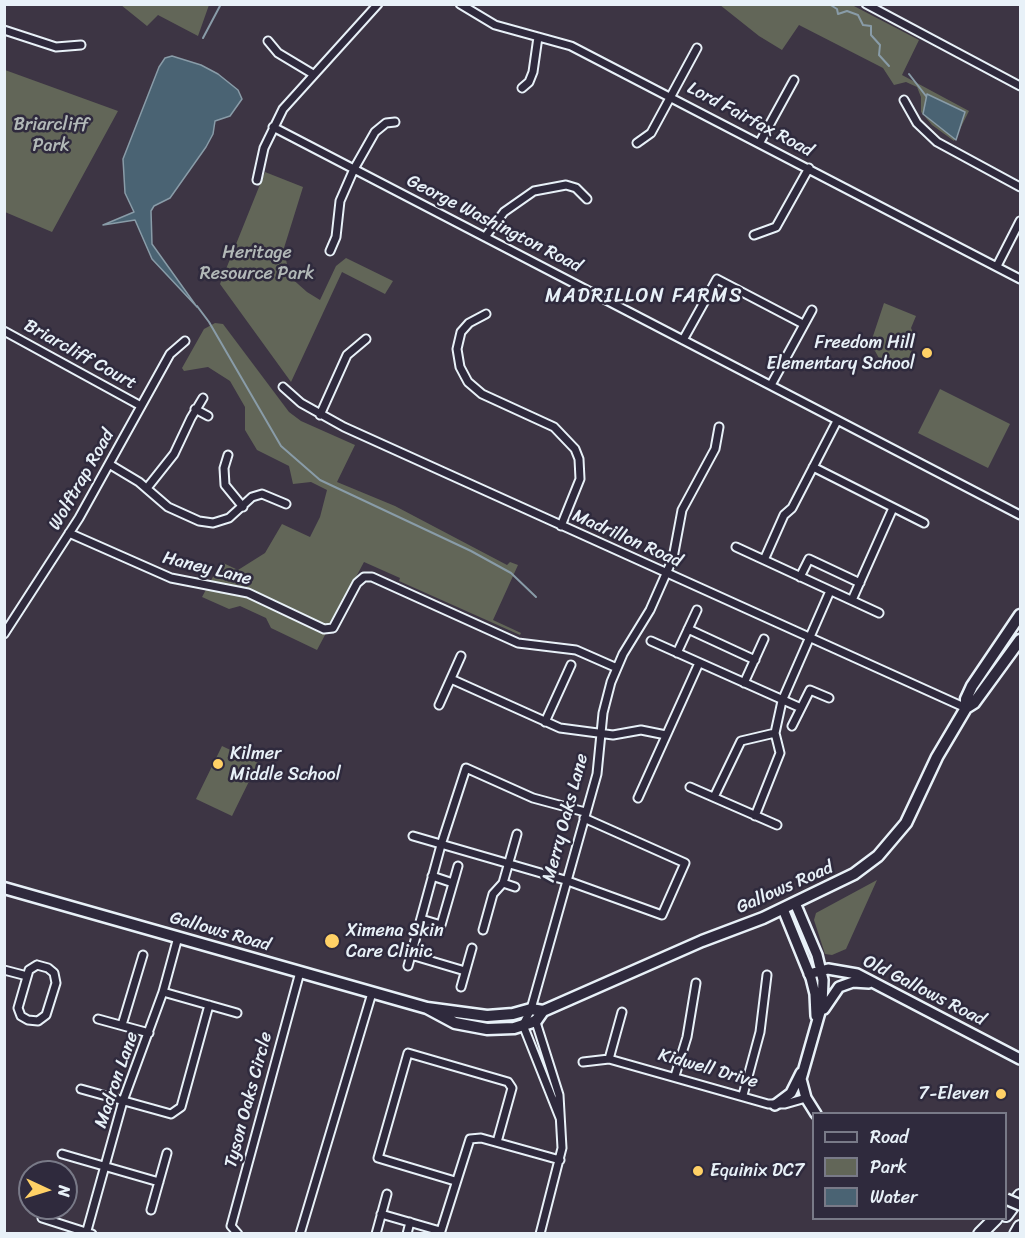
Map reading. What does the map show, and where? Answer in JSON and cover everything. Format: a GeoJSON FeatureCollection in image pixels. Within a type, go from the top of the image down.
{"type":"FeatureCollection","features":[{"type":"Feature","properties":{"kind":"highway"},"geometry":{"type":"LineString","coordinates":[[1007,1206],[1020,1195]]}},
{"type":"Feature","properties":{"kind":"highway"},"geometry":{"type":"LineString","coordinates":[[1007,1212],[1020,1195]]}},
{"type":"Feature","properties":{"kind":"highway"},"geometry":{"type":"LineString","coordinates":[[980,1233],[994,1220]]}},
{"type":"Feature","properties":{"kind":"highway"},"geometry":{"type":"LineString","coordinates":[[990,1233],[1000,1220]]}},
{"type":"Feature","properties":{"kind":"highway"},"geometry":{"type":"LineString","coordinates":[[1016,1233],[1020,1227]]}},
{"type":"Feature","properties":{"kind":"main road","name":"Gallows Road"},"geometry":{"type":"LineString","coordinates":[[966,708],[966,699],[972,686],[1020,615]]}},
{"type":"Feature","properties":{"kind":"main road","name":"Gallows Road"},"geometry":{"type":"LineString","coordinates":[[4,888],[427,1008],[487,1016],[513,1014],[531,1009],[543,1011],[783,909],[854,874],[889,844],[906,823],[937,757],[966,708],[974,703],[1020,640]]}},
{"type":"Feature","properties":{"kind":"main road","name":"Gallows Road"},"geometry":{"type":"LineString","coordinates":[[427,1008],[455,1023],[473,1027],[498,1029],[536,1021]]}},
{"type":"Feature","properties":{"kind":"main road"},"geometry":{"type":"LineString","coordinates":[[536,1021],[543,1011]]}},
{"type":"Feature","properties":{"kind":"street"},"geometry":{"type":"LineString","coordinates":[[257,180],[261,156],[283,109],[378,4]]}},
{"type":"Feature","properties":{"kind":"street","name":"Lord Fairfax Road"},"geometry":{"type":"LineString","coordinates":[[460,4],[482,20],[571,45],[1020,279]]}},
{"type":"Feature","properties":{"kind":"street"},"geometry":{"type":"LineString","coordinates":[[866,4],[1020,86]]}},
{"type":"Feature","properties":{"kind":"street"},"geometry":{"type":"LineString","coordinates":[[4,30],[56,47],[81,45]]}},
{"type":"Feature","properties":{"kind":"street"},"geometry":{"type":"LineString","coordinates":[[522,88],[529,82],[533,72],[538,37]]}},
{"type":"Feature","properties":{"kind":"street"},"geometry":{"type":"LineString","coordinates":[[268,41],[278,53],[313,74]]}},
{"type":"Feature","properties":{"kind":"street"},"geometry":{"type":"LineString","coordinates":[[637,143],[651,133],[697,48]]}},
{"type":"Feature","properties":{"kind":"street"},"geometry":{"type":"LineString","coordinates":[[760,142],[794,80]]}},
{"type":"Feature","properties":{"kind":"street"},"geometry":{"type":"LineString","coordinates":[[904,100],[917,123],[937,142],[1020,187]]}},
{"type":"Feature","properties":{"kind":"street"},"geometry":{"type":"LineString","coordinates":[[330,251],[336,237],[340,201],[354,169],[375,132],[386,123],[395,122]]}},
{"type":"Feature","properties":{"kind":"street","name":"George Washington Road"},"geometry":{"type":"LineString","coordinates":[[273,127],[1020,515]]}},
{"type":"Feature","properties":{"kind":"street"},"geometry":{"type":"LineString","coordinates":[[754,235],[776,226],[809,168]]}},
{"type":"Feature","properties":{"kind":"street"},"geometry":{"type":"LineString","coordinates":[[485,237],[513,204],[534,191],[566,185],[576,188],[587,199]]}},
{"type":"Feature","properties":{"kind":"street"},"geometry":{"type":"LineString","coordinates":[[997,267],[1020,221]]}},
{"type":"Feature","properties":{"kind":"street"},"geometry":{"type":"LineString","coordinates":[[683,340],[717,279],[803,324]]}},
{"type":"Feature","properties":{"kind":"street"},"geometry":{"type":"LineString","coordinates":[[771,386],[812,310]]}},
{"type":"Feature","properties":{"kind":"street"},"geometry":{"type":"LineString","coordinates":[[486,314],[469,323],[461,332],[457,349],[460,367],[468,382],[482,394],[554,427],[569,440],[579,459],[580,479],[561,526]]}},
{"type":"Feature","properties":{"kind":"street","name":"Briarcliff Court"},"geometry":{"type":"LineString","coordinates":[[4,331],[141,406]]}},
{"type":"Feature","properties":{"kind":"street"},"geometry":{"type":"LineString","coordinates":[[320,415],[347,355],[366,339]]}},
{"type":"Feature","properties":{"kind":"street","name":"Wolftrap Road"},"geometry":{"type":"LineString","coordinates":[[4,634],[69,533],[170,354],[185,341]]}},
{"type":"Feature","properties":{"kind":"street","name":"Madrillon Road"},"geometry":{"type":"LineString","coordinates":[[283,387],[320,415],[966,708]]}},
{"type":"Feature","properties":{"kind":"street"},"geometry":{"type":"LineString","coordinates":[[147,488],[174,454],[195,409],[203,398]]}},
{"type":"Feature","properties":{"kind":"street"},"geometry":{"type":"LineString","coordinates":[[195,409],[208,416]]}},
{"type":"Feature","properties":{"kind":"street"},"geometry":{"type":"LineString","coordinates":[[764,560],[784,515],[792,508],[837,421]]}},
{"type":"Feature","properties":{"kind":"street","name":"Merry Oaks Lane"},"geometry":{"type":"LineString","coordinates":[[523,1025],[531,1009],[599,762],[606,700],[617,668],[650,610],[666,573],[676,545],[682,510],[715,449],[719,427]]}},
{"type":"Feature","properties":{"kind":"street"},"geometry":{"type":"LineString","coordinates":[[228,456],[224,468],[225,485],[243,507]]}},
{"type":"Feature","properties":{"kind":"street"},"geometry":{"type":"LineString","coordinates":[[109,464],[147,488],[168,507],[204,523],[229,518],[252,497],[262,494],[286,504]]}},
{"type":"Feature","properties":{"kind":"street"},"geometry":{"type":"LineString","coordinates":[[813,467],[924,524]]}},
{"type":"Feature","properties":{"kind":"street"},"geometry":{"type":"LineString","coordinates":[[852,600],[893,508]]}},
{"type":"Feature","properties":{"kind":"street","name":"Haney Lane"},"geometry":{"type":"LineString","coordinates":[[69,533],[171,578],[248,593],[324,629],[333,628],[357,583],[364,578],[380,581],[518,643],[576,650],[617,668]]}},
{"type":"Feature","properties":{"kind":"street"},"geometry":{"type":"LineString","coordinates":[[736,547],[879,613]]}},
{"type":"Feature","properties":{"kind":"street"},"geometry":{"type":"LineString","coordinates":[[800,577],[809,559],[860,584]]}},
{"type":"Feature","properties":{"kind":"street"},"geometry":{"type":"LineString","coordinates":[[755,816],[780,753],[775,734],[782,701],[830,591]]}},
{"type":"Feature","properties":{"kind":"street"},"geometry":{"type":"LineString","coordinates":[[677,653],[696,610]]}},
{"type":"Feature","properties":{"kind":"street"},"geometry":{"type":"LineString","coordinates":[[688,629],[754,660]]}},
{"type":"Feature","properties":{"kind":"street"},"geometry":{"type":"LineString","coordinates":[[744,683],[764,639]]}},
{"type":"Feature","properties":{"kind":"street"},"geometry":{"type":"LineString","coordinates":[[651,641],[801,708]]}},
{"type":"Feature","properties":{"kind":"street"},"geometry":{"type":"LineString","coordinates":[[439,705],[461,656]]}},
{"type":"Feature","properties":{"kind":"street"},"geometry":{"type":"LineString","coordinates":[[638,798],[699,663]]}},
{"type":"Feature","properties":{"kind":"street"},"geometry":{"type":"LineString","coordinates":[[545,722],[571,665]]}},
{"type":"Feature","properties":{"kind":"street"},"geometry":{"type":"LineString","coordinates":[[451,679],[570,731],[623,735],[632,730],[641,730],[666,735]]}},
{"type":"Feature","properties":{"kind":"street"},"geometry":{"type":"LineString","coordinates":[[792,726],[810,690],[829,698]]}},
{"type":"Feature","properties":{"kind":"street"},"geometry":{"type":"LineString","coordinates":[[714,797],[741,741],[775,734]]}},
{"type":"Feature","properties":{"kind":"street"},"geometry":{"type":"LineString","coordinates":[[408,966],[432,876],[441,845],[465,768],[533,798],[584,815],[686,862],[662,915],[565,880],[441,845],[413,836]]}},
{"type":"Feature","properties":{"kind":"street"},"geometry":{"type":"LineString","coordinates":[[690,787],[777,825]]}},
{"type":"Feature","properties":{"kind":"street"},"geometry":{"type":"LineString","coordinates":[[483,930],[493,894],[503,883],[517,834]]}},
{"type":"Feature","properties":{"kind":"street"},"geometry":{"type":"LineString","coordinates":[[421,919],[441,925],[458,866]]}},
{"type":"Feature","properties":{"kind":"street"},"geometry":{"type":"LineString","coordinates":[[432,876],[453,883]]}},
{"type":"Feature","properties":{"kind":"street"},"geometry":{"type":"LineString","coordinates":[[503,883],[515,887]]}},
{"type":"Feature","properties":{"kind":"street"},"geometry":{"type":"LineString","coordinates":[[795,903],[822,970],[823,999],[801,1079],[806,1098],[815,1112]]}},
{"type":"Feature","properties":{"kind":"street"},"geometry":{"type":"LineString","coordinates":[[783,909],[815,994],[816,1024]]}},
{"type":"Feature","properties":{"kind":"street","name":"Madron Lane"},"geometry":{"type":"LineString","coordinates":[[88,1233],[123,1101],[163,992],[178,937]]}},
{"type":"Feature","properties":{"kind":"street"},"geometry":{"type":"LineString","coordinates":[[461,987],[472,948]]}},
{"type":"Feature","properties":{"kind":"street"},"geometry":{"type":"LineString","coordinates":[[122,1025],[143,955]]}},
{"type":"Feature","properties":{"kind":"street"},"geometry":{"type":"LineString","coordinates":[[411,955],[465,972]]}},
{"type":"Feature","properties":{"kind":"street"},"geometry":{"type":"LineString","coordinates":[[37,965],[48,968],[54,974],[56,983],[46,1015],[38,1021],[21,1016],[18,1008],[27,976],[29,970],[37,965]]}},
{"type":"Feature","properties":{"kind":"street"},"geometry":{"type":"LineString","coordinates":[[4,970],[27,976]]}},
{"type":"Feature","properties":{"kind":"street","name":"Old Gallows Road"},"geometry":{"type":"LineString","coordinates":[[809,974],[822,970],[847,971],[881,985],[1020,1059]]}},
{"type":"Feature","properties":{"kind":"street","name":"Tyson Oaks Circle"},"geometry":{"type":"LineString","coordinates":[[238,1233],[231,1226],[300,972]]}},
{"type":"Feature","properties":{"kind":"street"},"geometry":{"type":"LineString","coordinates":[[743,1095],[760,1032],[767,975]]}},
{"type":"Feature","properties":{"kind":"street"},"geometry":{"type":"LineString","coordinates":[[816,1024],[839,987],[853,982],[881,985]]}},
{"type":"Feature","properties":{"kind":"street"},"geometry":{"type":"LineString","coordinates":[[675,1077],[687,1037],[696,983]]}},
{"type":"Feature","properties":{"kind":"street"},"geometry":{"type":"LineString","coordinates":[[163,992],[237,1013]]}},
{"type":"Feature","properties":{"kind":"street"},"geometry":{"type":"LineString","coordinates":[[300,1233],[372,993]]}},
{"type":"Feature","properties":{"kind":"street"},"geometry":{"type":"LineString","coordinates":[[81,1089],[171,1114],[181,1107],[209,1005]]}},
{"type":"Feature","properties":{"kind":"street"},"geometry":{"type":"LineString","coordinates":[[531,1009],[559,1095],[562,1148],[540,1233]]}},
{"type":"Feature","properties":{"kind":"street"},"geometry":{"type":"LineString","coordinates":[[609,1059],[622,1012]]}},
{"type":"Feature","properties":{"kind":"street"},"geometry":{"type":"LineString","coordinates":[[98,1019],[149,1033]]}},
{"type":"Feature","properties":{"kind":"street"},"geometry":{"type":"LineString","coordinates":[[523,1025],[560,1118]]}},
{"type":"Feature","properties":{"kind":"street"},"geometry":{"type":"LineString","coordinates":[[455,1181],[378,1158],[408,1053],[508,1082],[512,1088],[497,1142]]}},
{"type":"Feature","properties":{"kind":"street","name":"Kidwell Drive"},"geometry":{"type":"LineString","coordinates":[[583,1062],[609,1059],[775,1105],[806,1098]]}},
{"type":"Feature","properties":{"kind":"street"},"geometry":{"type":"LineString","coordinates":[[775,1105],[791,1093],[803,1068]]}},
{"type":"Feature","properties":{"kind":"street"},"geometry":{"type":"LineString","coordinates":[[381,1214],[440,1232],[470,1139],[474,1137],[560,1160]]}},
{"type":"Feature","properties":{"kind":"street"},"geometry":{"type":"LineString","coordinates":[[62,1154],[159,1182]]}},
{"type":"Feature","properties":{"kind":"street"},"geometry":{"type":"LineString","coordinates":[[151,1210],[167,1154]]}},
{"type":"Feature","properties":{"kind":"street"},"geometry":{"type":"LineString","coordinates":[[376,1233],[387,1194]]}},
{"type":"Feature","properties":{"kind":"street"},"geometry":{"type":"LineString","coordinates":[[48,1220],[88,1233]]}},
{"type":"Feature","properties":{"kind":"street"},"geometry":{"type":"LineString","coordinates":[[407,1233],[410,1222]]}},
{"type":"Feature","properties":{"kind":"green space"},"geometry":{"type":"Polygon","coordinates":[[[121,5],[209,5],[198,36],[158,15],[147,26],[121,5]]]}},
{"type":"Feature","properties":{"kind":"green space"},"geometry":{"type":"Polygon","coordinates":[[[720,5],[852,5],[919,40],[902,75],[969,111],[954,141],[932,125],[921,112],[921,97],[917,87],[906,82],[894,85],[883,68],[799,25],[782,50],[759,36],[720,5]]]}},
{"type":"Feature","properties":{"kind":"green space","name":"Briarcliff Park"},"geometry":{"type":"Polygon","coordinates":[[[5,70],[118,111],[52,232],[5,212],[5,70]]]}},
{"type":"Feature","properties":{"kind":"green space","name":"Heritage Resource Park"},"geometry":{"type":"Polygon","coordinates":[[[265,172],[303,187],[284,248],[289,276],[307,292],[320,300],[336,266],[346,258],[393,281],[385,294],[342,272],[291,382],[220,284],[265,172]]]}},
{"type":"Feature","properties":{"kind":"green space"},"geometry":{"type":"Polygon","coordinates":[[[884,303],[916,316],[911,328],[916,339],[907,363],[898,367],[880,360],[875,351],[869,348],[884,303]]]}},
{"type":"Feature","properties":{"kind":"green space"},"geometry":{"type":"Polygon","coordinates":[[[215,323],[223,324],[289,412],[301,421],[355,445],[337,482],[395,506],[507,565],[510,562],[518,565],[493,620],[521,633],[520,635],[399,581],[400,578],[364,562],[317,650],[271,628],[266,618],[240,606],[229,609],[202,597],[221,562],[238,570],[265,553],[282,524],[310,537],[320,517],[327,490],[311,482],[293,484],[289,466],[257,450],[245,430],[245,407],[230,381],[208,367],[184,371],[182,368],[204,329],[215,323]]]}},
{"type":"Feature","properties":{"kind":"green space"},"geometry":{"type":"Polygon","coordinates":[[[940,389],[1010,424],[988,468],[918,433],[940,389]]]}},
{"type":"Feature","properties":{"kind":"green space"},"geometry":{"type":"Polygon","coordinates":[[[222,746],[258,763],[232,816],[196,799],[222,746]]]}},
{"type":"Feature","properties":{"kind":"green space"},"geometry":{"type":"Polygon","coordinates":[[[877,880],[846,949],[832,955],[825,954],[814,920],[816,913],[877,880]]]}},
{"type":"Feature","properties":{"kind":"water"},"geometry":{"type":"Polygon","coordinates":[[[172,56],[201,65],[218,74],[238,90],[242,99],[230,116],[215,121],[213,134],[206,147],[170,198],[154,206],[151,211],[152,244],[197,307],[152,259],[135,220],[103,225],[134,212],[125,193],[123,159],[159,67],[165,58],[172,56]]]}},
{"type":"Feature","properties":{"kind":"water"},"geometry":{"type":"Polygon","coordinates":[[[927,94],[965,112],[956,140],[923,114],[927,94]]]}},
{"type":"Feature","properties":{"kind":"waterway"},"geometry":{"type":"LineString","coordinates":[[203,38],[221,4]]}},
{"type":"Feature","properties":{"kind":"waterway"},"geometry":{"type":"LineString","coordinates":[[829,4],[837,9],[838,14],[847,11],[858,15],[863,25],[871,26],[871,35],[880,45],[879,55],[889,66]]}},
{"type":"Feature","properties":{"kind":"waterway"},"geometry":{"type":"LineString","coordinates":[[909,74],[926,96]]}},
{"type":"Feature","properties":{"kind":"waterway"},"geometry":{"type":"LineString","coordinates":[[197,306],[209,322],[281,446],[320,480],[471,551],[511,573],[536,597]]}},
{"type":"Feature","properties":{"kind":"place","name":"Freedom Hill Elementary School"},"geometry":{"type":"Point","coordinates":[927,353]}},
{"type":"Feature","properties":{"kind":"place","name":"Kilmer Middle School"},"geometry":{"type":"Point","coordinates":[218,764]}},
{"type":"Feature","properties":{"kind":"place","name":"Ximena Skin Care Clinic"},"geometry":{"type":"Point","coordinates":[332,941]}},
{"type":"Feature","properties":{"kind":"place","name":"7-Eleven"},"geometry":{"type":"Point","coordinates":[1001,1094]}},
{"type":"Feature","properties":{"kind":"place","name":"Equinix DC7"},"geometry":{"type":"Point","coordinates":[698,1171]}},
{"type":"Feature","properties":{"kind":"district","name":"MADRILLON FARMS"},"geometry":{"type":"Point","coordinates":[644,297]}}]}
